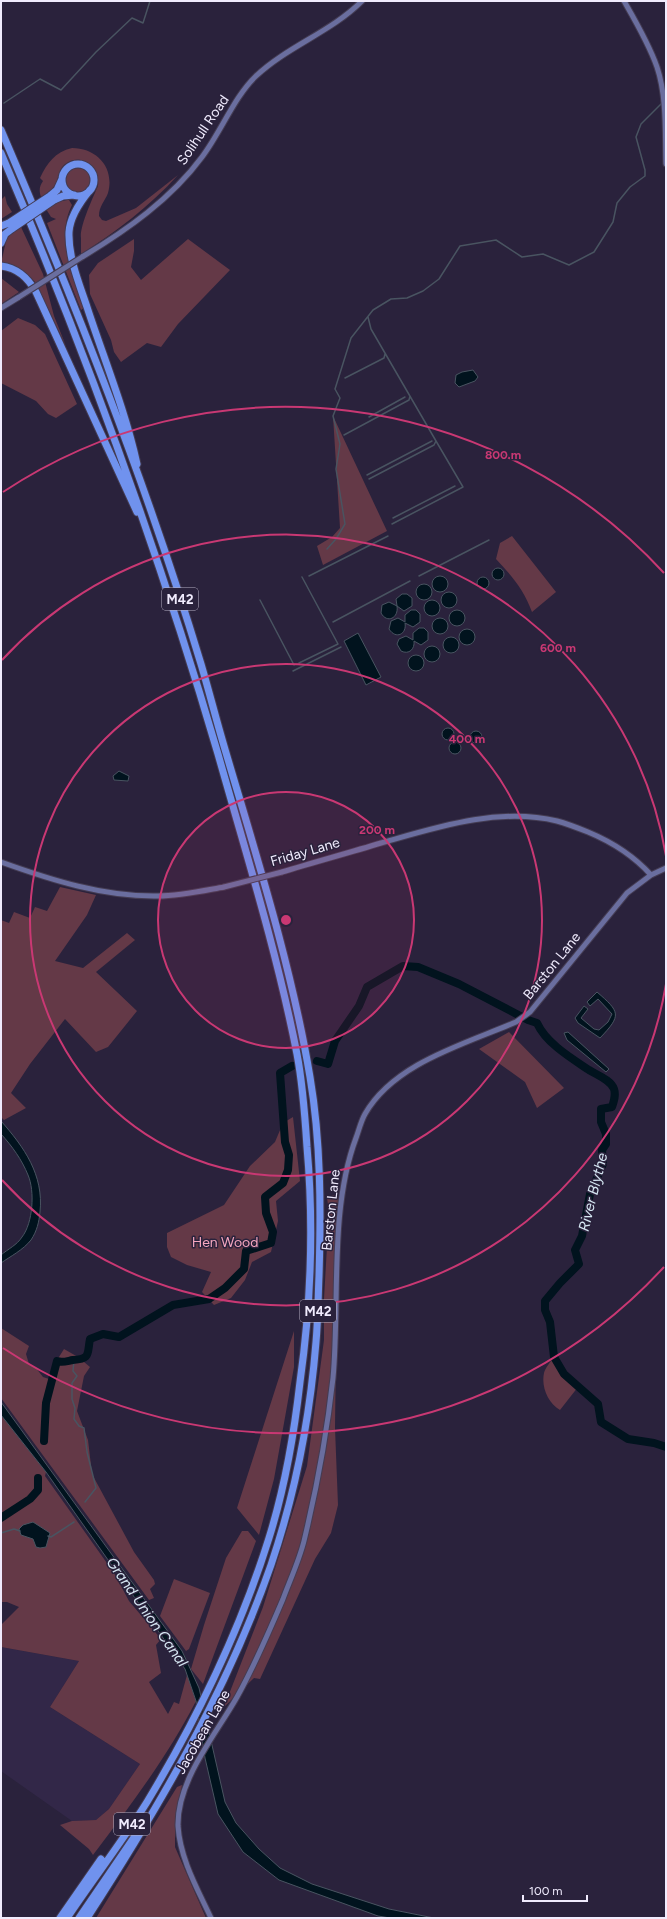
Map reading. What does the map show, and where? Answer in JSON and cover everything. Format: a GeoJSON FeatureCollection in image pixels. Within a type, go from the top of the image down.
{"type":"FeatureCollection","features":[{"type":"Feature","properties":{"kind":"highway","name":"M42"},"geometry":{"type":"LineString","coordinates":[[1,130],[70,297],[142,489],[202,666],[269,899],[296,1001],[311,1082],[318,1138],[321,1229],[317,1338],[306,1423],[295,1475],[271,1564],[246,1630],[197,1734],[151,1812],[79,1918]]}},
{"type":"Feature","properties":{"kind":"highway","name":"M42"},"geometry":{"type":"LineString","coordinates":[[1,153],[82,352],[154,551],[194,671],[276,959],[298,1058],[311,1190],[311,1252],[308,1321],[292,1444],[270,1534],[260,1564],[238,1624],[209,1689],[190,1726],[144,1807],[66,1918]]}},
{"type":"Feature","properties":{"kind":"highway"},"geometry":{"type":"LineString","coordinates":[[1,243],[11,225],[52,198],[60,186],[65,171],[69,167],[78,164],[89,169],[94,178],[90,190],[83,195],[52,198]]}},
{"type":"Feature","properties":{"kind":"highway"},"geometry":{"type":"LineString","coordinates":[[62,178],[65,188],[74,195]]}},
{"type":"Feature","properties":{"kind":"highway","name":"M42"},"geometry":{"type":"LineString","coordinates":[[90,190],[76,209],[69,232],[69,246],[86,306],[130,432],[142,489]]}},
{"type":"Feature","properties":{"kind":"highway"},"geometry":{"type":"LineString","coordinates":[[1,226],[11,225]]}},
{"type":"Feature","properties":{"kind":"highway","name":"M42"},"geometry":{"type":"LineString","coordinates":[[1,266],[11,268],[22,274],[31,283],[36,292],[154,551]]}},
{"type":"Feature","properties":{"kind":"highway"},"geometry":{"type":"LineString","coordinates":[[87,1918],[132,1850],[178,1768]]}},
{"type":"Feature","properties":{"kind":"highway"},"geometry":{"type":"LineString","coordinates":[[60,1918],[163,1775]]}},
{"type":"Feature","properties":{"kind":"street","name":"Solihull Road"},"geometry":{"type":"LineString","coordinates":[[1,308],[137,221],[177,185],[203,156],[243,93],[255,77],[277,59],[346,16],[362,1]]}},
{"type":"Feature","properties":{"kind":"street"},"geometry":{"type":"LineString","coordinates":[[624,1],[658,68],[665,105],[666,164]]}},
{"type":"Feature","properties":{"kind":"street","name":"Friday Lane"},"geometry":{"type":"LineString","coordinates":[[1,862],[70,885],[138,896],[159,896],[224,887],[466,820],[509,817],[556,821],[581,829],[602,838],[626,852],[650,875]]}},
{"type":"Feature","properties":{"kind":"street","name":"Barston Lane"},"geometry":{"type":"LineString","coordinates":[[297,1562],[304,1542],[324,1444],[333,1377],[338,1253],[345,1173],[364,1116],[375,1098],[388,1085],[409,1069],[516,1022],[530,1012],[627,893],[650,875],[666,868]]}},
{"type":"Feature","properties":{"kind":"street","name":"Jacobean Lane"},"geometry":{"type":"LineString","coordinates":[[211,1918],[188,1866],[178,1828],[179,1812],[183,1794],[188,1779],[254,1665],[297,1562]]}},
{"type":"Feature","properties":{"kind":"shaded area"},"geometry":{"type":"Polygon","coordinates":[[[1,1647],[79,1661],[50,1707],[140,1764],[109,1809],[96,1820],[72,1821],[1,1771],[1,1647]]]}},
{"type":"Feature","properties":{"kind":"green space"},"geometry":{"type":"Polygon","coordinates":[[[72,148],[81,149],[96,156],[102,161],[109,175],[108,193],[99,212],[99,216],[102,220],[106,221],[136,208],[178,175],[132,218],[81,254],[82,227],[98,186],[96,173],[88,163],[82,160],[70,161],[62,167],[52,189],[41,197],[40,191],[43,181],[40,178],[49,163],[56,155],[72,148]]]}},
{"type":"Feature","properties":{"kind":"green space"},"geometry":{"type":"Polygon","coordinates":[[[78,168],[87,171],[90,180],[87,189],[78,192],[69,189],[66,180],[69,171],[78,168]]]}},
{"type":"Feature","properties":{"kind":"green space"},"geometry":{"type":"Polygon","coordinates":[[[5,196],[7,204],[12,212],[1,219],[1,200],[5,196]]]}},
{"type":"Feature","properties":{"kind":"green space"},"geometry":{"type":"Polygon","coordinates":[[[69,200],[72,205],[67,218],[65,231],[66,244],[71,270],[84,308],[81,310],[47,223],[56,219],[51,217],[46,209],[58,202],[69,200]]]}},
{"type":"Feature","properties":{"kind":"green space"},"geometry":{"type":"Polygon","coordinates":[[[21,227],[43,274],[54,316],[66,346],[35,282],[20,269],[1,263],[7,237],[21,227]]]}},
{"type":"Feature","properties":{"kind":"green space"},"geometry":{"type":"Polygon","coordinates":[[[134,239],[134,251],[131,267],[141,280],[188,239],[230,270],[178,324],[161,347],[147,343],[121,362],[114,352],[111,340],[90,294],[89,275],[98,263],[134,239]]]}},
{"type":"Feature","properties":{"kind":"green space"},"geometry":{"type":"Polygon","coordinates":[[[1,278],[19,292],[1,304],[1,278]]]}},
{"type":"Feature","properties":{"kind":"green space"},"geometry":{"type":"Polygon","coordinates":[[[18,318],[35,325],[45,334],[77,404],[56,418],[48,414],[36,401],[1,383],[1,331],[18,318]]]}},
{"type":"Feature","properties":{"kind":"green space"},"geometry":{"type":"Polygon","coordinates":[[[333,416],[387,531],[323,565],[317,546],[332,537],[340,528],[333,416]]]}},
{"type":"Feature","properties":{"kind":"green space"},"geometry":{"type":"Polygon","coordinates":[[[512,536],[556,592],[532,612],[517,584],[496,559],[500,543],[512,536]]]}},
{"type":"Feature","properties":{"kind":"green space"},"geometry":{"type":"Polygon","coordinates":[[[60,887],[96,895],[87,915],[55,961],[83,968],[127,933],[135,940],[96,972],[137,1011],[108,1047],[96,1052],[65,1019],[30,1064],[11,1093],[26,1108],[4,1120],[1,1117],[1,920],[9,923],[14,912],[30,918],[35,907],[47,911],[60,887]]]}},
{"type":"Feature","properties":{"kind":"green space"},"geometry":{"type":"Polygon","coordinates":[[[509,1032],[564,1088],[537,1108],[525,1082],[479,1049],[509,1032]]]}},
{"type":"Feature","properties":{"kind":"green space","name":"Hen Wood"},"geometry":{"type":"Polygon","coordinates":[[[293,1117],[300,1181],[276,1201],[278,1221],[271,1252],[252,1262],[245,1280],[231,1298],[214,1305],[202,1292],[211,1272],[187,1265],[171,1257],[167,1247],[167,1233],[224,1205],[250,1166],[275,1142],[283,1123],[293,1117]]]}},
{"type":"Feature","properties":{"kind":"green space"},"geometry":{"type":"Polygon","coordinates":[[[333,1195],[338,1197],[335,1428],[338,1505],[331,1533],[315,1559],[260,1679],[254,1678],[224,1707],[263,1607],[307,1466],[324,1340],[324,1299],[329,1211],[327,1198],[333,1195]]]}},
{"type":"Feature","properties":{"kind":"green space"},"geometry":{"type":"Polygon","coordinates":[[[1,1328],[29,1346],[26,1354],[29,1364],[36,1368],[43,1377],[49,1379],[52,1368],[64,1349],[78,1357],[90,1367],[84,1376],[77,1411],[88,1440],[92,1474],[134,1552],[154,1580],[155,1584],[150,1589],[154,1598],[149,1600],[1,1398],[1,1328]]]}},
{"type":"Feature","properties":{"kind":"green space"},"geometry":{"type":"Polygon","coordinates":[[[294,1331],[294,1367],[274,1479],[259,1535],[237,1508],[294,1331]]]}},
{"type":"Feature","properties":{"kind":"green space"},"geometry":{"type":"Polygon","coordinates":[[[554,1357],[564,1374],[578,1387],[560,1410],[552,1403],[546,1394],[543,1378],[548,1365],[554,1357]]]}},
{"type":"Feature","properties":{"kind":"green space"},"geometry":{"type":"Polygon","coordinates":[[[1,1415],[46,1472],[45,1476],[114,1573],[129,1601],[161,1639],[156,1645],[161,1673],[149,1682],[168,1714],[174,1702],[179,1704],[187,1675],[196,1701],[161,1761],[93,1855],[89,1849],[60,1825],[72,1821],[96,1820],[109,1809],[140,1764],[50,1707],[79,1661],[1,1647],[1,1625],[19,1607],[7,1602],[1,1602],[1,1415]]]}},
{"type":"Feature","properties":{"kind":"green space"},"geometry":{"type":"Polygon","coordinates":[[[242,1531],[248,1531],[256,1541],[203,1684],[191,1669],[226,1558],[242,1531]]]}},
{"type":"Feature","properties":{"kind":"green space"},"geometry":{"type":"Polygon","coordinates":[[[174,1579],[210,1593],[189,1649],[186,1651],[160,1616],[174,1579]]]}},
{"type":"Feature","properties":{"kind":"green space"},"geometry":{"type":"Polygon","coordinates":[[[182,1785],[175,1828],[175,1847],[206,1918],[96,1918],[177,1787],[182,1785]]]}},
{"type":"Feature","properties":{"kind":"water"},"geometry":{"type":"Polygon","coordinates":[[[473,370],[478,377],[475,381],[459,387],[455,383],[456,375],[473,370]]]}},
{"type":"Feature","properties":{"kind":"water"},"geometry":{"type":"Polygon","coordinates":[[[496,568],[500,568],[504,574],[500,580],[496,580],[492,576],[492,572],[496,568]]]}},
{"type":"Feature","properties":{"kind":"water"},"geometry":{"type":"Polygon","coordinates":[[[437,576],[443,576],[448,581],[446,590],[443,592],[437,592],[432,587],[432,581],[437,576]]]}},
{"type":"Feature","properties":{"kind":"water"},"geometry":{"type":"Polygon","coordinates":[[[481,577],[485,577],[489,583],[485,589],[481,589],[477,585],[477,581],[481,577]]]}},
{"type":"Feature","properties":{"kind":"water"},"geometry":{"type":"Polygon","coordinates":[[[421,584],[427,584],[432,589],[430,598],[427,600],[421,600],[416,595],[416,589],[421,584]]]}},
{"type":"Feature","properties":{"kind":"water"},"geometry":{"type":"Polygon","coordinates":[[[446,592],[452,592],[457,597],[455,606],[452,608],[446,608],[441,603],[441,597],[446,592]]]}},
{"type":"Feature","properties":{"kind":"water"},"geometry":{"type":"Polygon","coordinates":[[[402,594],[407,594],[412,598],[412,606],[404,611],[397,606],[396,599],[402,594]]]}},
{"type":"Feature","properties":{"kind":"water"},"geometry":{"type":"Polygon","coordinates":[[[429,600],[435,600],[440,605],[438,614],[435,616],[429,616],[424,611],[424,605],[429,600]]]}},
{"type":"Feature","properties":{"kind":"water"},"geometry":{"type":"Polygon","coordinates":[[[389,602],[397,606],[396,614],[392,618],[386,618],[381,613],[382,605],[389,602]]]}},
{"type":"Feature","properties":{"kind":"water"},"geometry":{"type":"Polygon","coordinates":[[[411,610],[416,610],[420,614],[420,622],[413,627],[405,623],[403,633],[398,635],[389,629],[391,621],[398,618],[405,622],[405,615],[411,610]]]}},
{"type":"Feature","properties":{"kind":"water"},"geometry":{"type":"Polygon","coordinates":[[[454,610],[460,610],[465,615],[463,624],[460,626],[454,626],[449,621],[449,615],[454,610]]]}},
{"type":"Feature","properties":{"kind":"water"},"geometry":{"type":"Polygon","coordinates":[[[437,618],[443,618],[448,623],[446,632],[443,634],[437,634],[432,629],[432,623],[437,618]]]}},
{"type":"Feature","properties":{"kind":"water"},"geometry":{"type":"Polygon","coordinates":[[[419,628],[424,628],[428,632],[428,640],[421,645],[414,641],[414,646],[409,652],[401,651],[397,644],[399,639],[406,636],[413,640],[413,633],[419,628]]]}},
{"type":"Feature","properties":{"kind":"water"},"geometry":{"type":"Polygon","coordinates":[[[464,629],[470,629],[475,634],[473,643],[470,645],[464,645],[459,640],[459,634],[464,629]]]}},
{"type":"Feature","properties":{"kind":"water"},"geometry":{"type":"Polygon","coordinates":[[[358,633],[381,677],[366,685],[344,641],[358,633]]]}},
{"type":"Feature","properties":{"kind":"water"},"geometry":{"type":"Polygon","coordinates":[[[448,637],[454,637],[459,642],[457,651],[454,653],[448,653],[443,648],[443,642],[448,637]]]}},
{"type":"Feature","properties":{"kind":"water"},"geometry":{"type":"Polygon","coordinates":[[[429,646],[435,646],[440,651],[438,660],[435,662],[429,662],[424,657],[424,651],[429,646]]]}},
{"type":"Feature","properties":{"kind":"water"},"geometry":{"type":"Polygon","coordinates":[[[413,655],[419,655],[424,660],[422,669],[419,671],[413,671],[408,666],[408,660],[413,655]]]}},
{"type":"Feature","properties":{"kind":"water"},"geometry":{"type":"Polygon","coordinates":[[[446,728],[450,728],[454,734],[450,740],[446,740],[442,736],[442,732],[446,728]]]}},
{"type":"Feature","properties":{"kind":"water"},"geometry":{"type":"Polygon","coordinates":[[[474,731],[478,731],[482,737],[478,743],[474,743],[470,739],[470,735],[474,731]]]}},
{"type":"Feature","properties":{"kind":"water"},"geometry":{"type":"Polygon","coordinates":[[[453,742],[457,742],[461,748],[457,754],[453,754],[449,750],[449,746],[453,742]]]}},
{"type":"Feature","properties":{"kind":"water"},"geometry":{"type":"Polygon","coordinates":[[[119,771],[129,776],[128,781],[114,780],[113,776],[119,771]]]}},
{"type":"Feature","properties":{"kind":"water"},"geometry":{"type":"Polygon","coordinates":[[[597,992],[610,1004],[614,1009],[615,1014],[615,1019],[612,1024],[600,1038],[578,1023],[575,1018],[584,1006],[588,1009],[581,1018],[594,1029],[599,1030],[608,1022],[612,1014],[598,999],[590,1006],[587,1002],[597,992]]]}},
{"type":"Feature","properties":{"kind":"water"},"geometry":{"type":"Polygon","coordinates":[[[568,1032],[609,1069],[606,1072],[567,1040],[564,1033],[568,1032]]]}},
{"type":"Feature","properties":{"kind":"water"},"geometry":{"type":"Polygon","coordinates":[[[1,1121],[25,1151],[31,1162],[39,1186],[40,1212],[36,1230],[31,1240],[17,1253],[1,1263],[1,1255],[18,1242],[29,1224],[32,1207],[32,1189],[26,1169],[9,1143],[1,1134],[1,1121]]]}},
{"type":"Feature","properties":{"kind":"water","name":"Grand Union Canal"},"geometry":{"type":"Polygon","coordinates":[[[1,1402],[182,1651],[199,1688],[225,1802],[236,1823],[259,1849],[280,1868],[312,1884],[389,1909],[434,1918],[390,1918],[378,1916],[279,1880],[243,1852],[218,1814],[205,1758],[196,1701],[185,1669],[46,1472],[1,1415],[1,1402]]]}},
{"type":"Feature","properties":{"kind":"water"},"geometry":{"type":"Polygon","coordinates":[[[33,1522],[50,1533],[46,1547],[36,1547],[33,1539],[21,1535],[19,1529],[23,1525],[33,1522]]]}},
{"type":"Feature","properties":{"kind":"waterway"},"geometry":{"type":"LineString","coordinates":[[4,103],[40,79],[61,90],[96,52],[132,18],[143,23],[150,1]]}},
{"type":"Feature","properties":{"kind":"waterway"},"geometry":{"type":"LineString","coordinates":[[327,549],[336,539],[345,524],[336,469],[340,444],[333,416],[340,398],[335,389],[351,338],[373,310],[391,299],[407,298],[423,291],[439,279],[460,246],[496,240],[522,257],[543,254],[569,265],[594,252],[613,222],[617,203],[630,187],[645,176],[645,170],[636,137],[641,124],[661,104]]}},
{"type":"Feature","properties":{"kind":"waterway"},"geometry":{"type":"LineString","coordinates":[[368,317],[371,329],[436,441],[434,445],[369,479]]}},
{"type":"Feature","properties":{"kind":"waterway"},"geometry":{"type":"LineString","coordinates":[[345,378],[384,358],[385,354]]}},
{"type":"Feature","properties":{"kind":"waterway"},"geometry":{"type":"LineString","coordinates":[[344,435],[409,400],[410,396]]}},
{"type":"Feature","properties":{"kind":"waterway"},"geometry":{"type":"LineString","coordinates":[[369,417],[405,397]]}},
{"type":"Feature","properties":{"kind":"waterway"},"geometry":{"type":"LineString","coordinates":[[367,475],[432,441]]}},
{"type":"Feature","properties":{"kind":"waterway"},"geometry":{"type":"LineString","coordinates":[[392,524],[463,487],[436,441]]}},
{"type":"Feature","properties":{"kind":"waterway"},"geometry":{"type":"LineString","coordinates":[[393,518],[455,486]]}},
{"type":"Feature","properties":{"kind":"waterway"},"geometry":{"type":"LineString","coordinates":[[309,576],[388,536]]}},
{"type":"Feature","properties":{"kind":"waterway"},"geometry":{"type":"LineString","coordinates":[[419,576],[489,540]]}},
{"type":"Feature","properties":{"kind":"waterway"},"geometry":{"type":"LineString","coordinates":[[299,663],[338,644],[302,577]]}},
{"type":"Feature","properties":{"kind":"waterway"},"geometry":{"type":"LineString","coordinates":[[333,622],[410,581]]}},
{"type":"Feature","properties":{"kind":"waterway"},"geometry":{"type":"LineString","coordinates":[[260,600],[294,665]]}},
{"type":"Feature","properties":{"kind":"waterway"},"geometry":{"type":"LineString","coordinates":[[293,671],[341,647]]}},
{"type":"Feature","properties":{"kind":"waterway","name":"River Blythe"},"geometry":{"type":"LineString","coordinates":[[317,1061],[328,1064],[335,1041],[359,1006],[367,987],[403,966],[418,967],[459,984],[528,1020],[537,1023],[546,1037],[560,1050],[610,1083],[615,1094],[612,1107],[601,1109],[601,1122],[606,1134],[606,1144],[602,1150],[603,1164],[590,1194],[582,1236],[575,1250],[579,1264],[545,1301],[545,1310],[550,1322],[554,1357],[564,1374],[598,1404],[601,1422],[628,1439],[654,1443],[666,1447]]}},
{"type":"Feature","properties":{"kind":"waterway","name":"River Blythe"},"geometry":{"type":"LineString","coordinates":[[44,1441],[46,1403],[57,1361],[63,1362],[83,1358],[87,1355],[90,1339],[103,1334],[119,1337],[173,1305],[209,1299],[225,1288],[244,1269],[246,1251],[271,1243],[273,1232],[266,1213],[265,1197],[283,1183],[288,1170],[289,1155],[285,1142],[280,1073],[292,1066]]}},
{"type":"Feature","properties":{"kind":"waterway"},"geometry":{"type":"LineString","coordinates":[[74,1360],[73,1371],[77,1376],[72,1383],[72,1399],[75,1408],[74,1419],[79,1426],[84,1428],[87,1452],[96,1488],[85,1502]]}},
{"type":"Feature","properties":{"kind":"waterway","name":"River Blythe"},"geometry":{"type":"LineString","coordinates":[[1,1518],[30,1499],[38,1490],[38,1478]]}},
{"type":"Feature","properties":{"kind":"waterway"},"geometry":{"type":"LineString","coordinates":[[48,1536],[51,1537],[74,1522]]}},
{"type":"Feature","properties":{"kind":"waterway"},"geometry":{"type":"LineString","coordinates":[[1,1533],[14,1529],[20,1531]]}}]}
